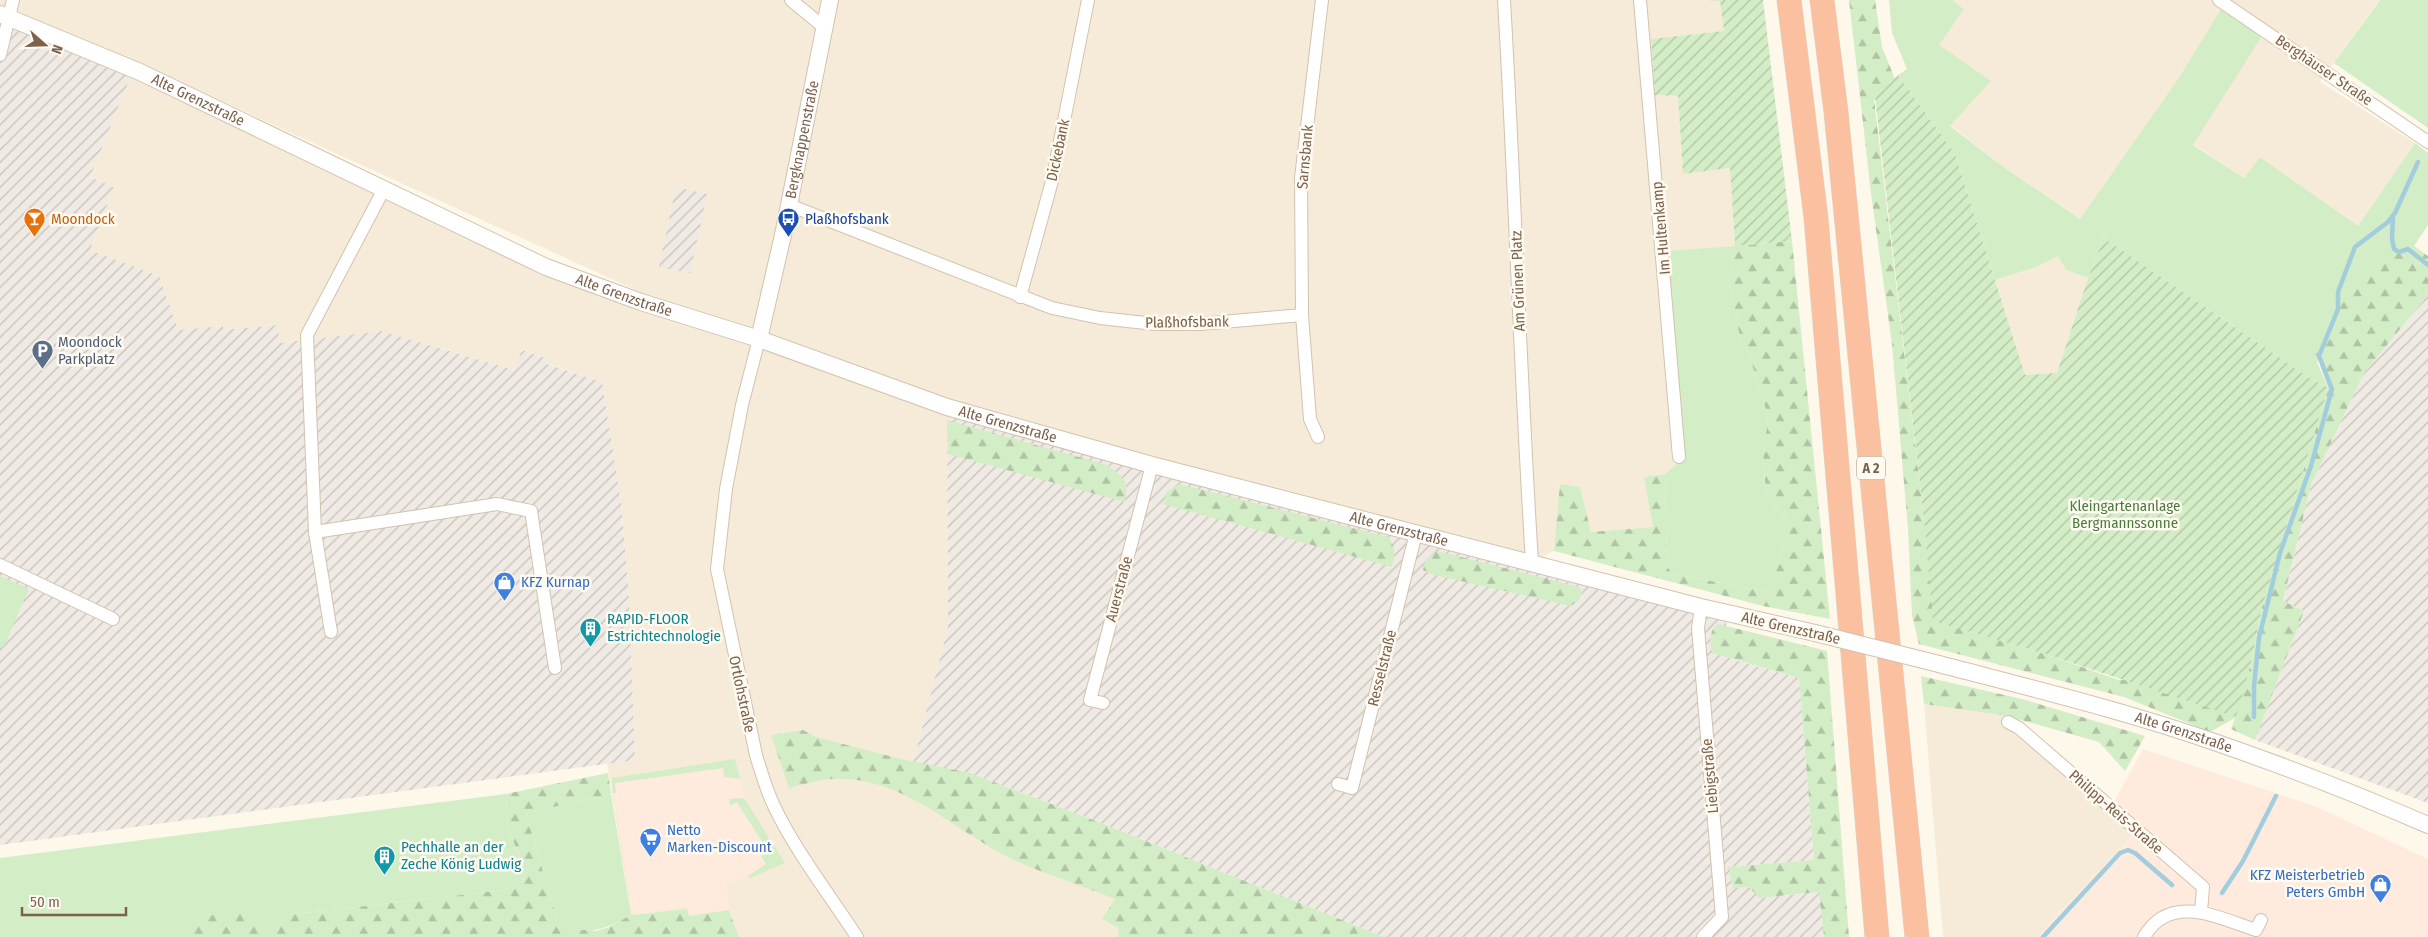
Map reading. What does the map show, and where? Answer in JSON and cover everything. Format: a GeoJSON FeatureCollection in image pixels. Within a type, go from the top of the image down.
{"type":"FeatureCollection","features":[{"type":"Feature","properties":{"kind":"highway","name":"A 2"},"geometry":{"type":"LineString","coordinates":[[1789,0],[1817,228],[1877,937]]}},
{"type":"Feature","properties":{"kind":"highway","name":"A 2"},"geometry":{"type":"LineString","coordinates":[[1822,0],[1836,112],[1916,937]]}},
{"type":"Feature","properties":{"kind":"street"},"geometry":{"type":"LineString","coordinates":[[0,55],[4,15],[12,0]]}},
{"type":"Feature","properties":{"kind":"street"},"geometry":{"type":"LineString","coordinates":[[792,0],[825,28]]}},
{"type":"Feature","properties":{"kind":"street","name":"Bergknappenstraße"},"geometry":{"type":"LineString","coordinates":[[759,338],[789,205],[830,0]]}},
{"type":"Feature","properties":{"kind":"street","name":"Dickebank"},"geometry":{"type":"LineString","coordinates":[[1020,297],[1052,181],[1088,0]]}},
{"type":"Feature","properties":{"kind":"street","name":"Sarnsbank"},"geometry":{"type":"LineString","coordinates":[[1302,315],[1301,178],[1322,0]]}},
{"type":"Feature","properties":{"kind":"street","name":"Am Grünen Platz"},"geometry":{"type":"LineString","coordinates":[[1504,0],[1516,230],[1522,407],[1532,562]]}},
{"type":"Feature","properties":{"kind":"street","name":"Im Hultenkamp"},"geometry":{"type":"LineString","coordinates":[[1640,0],[1679,457]]}},
{"type":"Feature","properties":{"kind":"street","name":"Berghäuser Straße"},"geometry":{"type":"LineString","coordinates":[[2219,0],[2428,142]]}},
{"type":"Feature","properties":{"kind":"street","name":"Alte Grenzstraße"},"geometry":{"type":"LineString","coordinates":[[4,15],[140,72],[546,268],[641,302],[759,338],[947,407],[1152,465],[1701,607],[1815,633],[2081,701],[2222,744],[2373,801],[2428,825]]}},
{"type":"Feature","properties":{"kind":"street"},"geometry":{"type":"LineString","coordinates":[[331,632],[315,532],[307,335],[384,189]]}},
{"type":"Feature","properties":{"kind":"street","name":"Plaßhofsbank"},"geometry":{"type":"LineString","coordinates":[[789,205],[1052,308],[1100,318],[1155,324],[1200,324],[1302,315]]}},
{"type":"Feature","properties":{"kind":"street"},"geometry":{"type":"LineString","coordinates":[[1302,315],[1310,419],[1318,437]]}},
{"type":"Feature","properties":{"kind":"street","name":"Ortlohstraße"},"geometry":{"type":"LineString","coordinates":[[759,338],[742,405],[726,489],[716,569],[756,755],[764,780],[774,806],[792,838],[857,937]]}},
{"type":"Feature","properties":{"kind":"street","name":"Auerstraße"},"geometry":{"type":"LineString","coordinates":[[1103,703],[1090,700],[1152,465]]}},
{"type":"Feature","properties":{"kind":"street"},"geometry":{"type":"LineString","coordinates":[[315,532],[497,504],[531,512],[555,668]]}},
{"type":"Feature","properties":{"kind":"street","name":"Resselstraße"},"geometry":{"type":"LineString","coordinates":[[1338,784],[1352,788],[1416,533]]}},
{"type":"Feature","properties":{"kind":"street"},"geometry":{"type":"LineString","coordinates":[[0,565],[113,619]]}},
{"type":"Feature","properties":{"kind":"street","name":"Liebigstraße"},"geometry":{"type":"LineString","coordinates":[[1701,607],[1698,628],[1722,918],[1703,937]]}},
{"type":"Feature","properties":{"kind":"street","name":"Philipp-Reis-Straße"},"geometry":{"type":"LineString","coordinates":[[2008,722],[2019,728],[2203,888],[2201,912]]}},
{"type":"Feature","properties":{"kind":"street"},"geometry":{"type":"LineString","coordinates":[[2144,937],[2157,922],[2186,910],[2201,912],[2256,930],[2261,920]]}},
{"type":"Feature","properties":{"kind":"shaded area"},"geometry":{"type":"Polygon","coordinates":[[[0,0],[1720,0],[1724,31],[1651,40],[1655,95],[1678,96],[1683,174],[1730,168],[1735,246],[1665,251],[1682,460],[1665,474],[1644,477],[1653,527],[1591,532],[1580,487],[1561,484],[1554,551],[1532,562],[947,413],[948,627],[913,763],[1003,854],[1116,899],[1107,910],[1120,928],[1118,937],[739,937],[729,910],[689,916],[687,909],[631,915],[607,763],[635,760],[629,598],[621,502],[602,382],[547,363],[548,359],[522,350],[515,370],[381,331],[278,343],[278,325],[223,330],[222,326],[178,331],[159,276],[90,250],[114,187],[90,177],[132,73],[654,309],[752,343],[219,100],[0,5],[0,0]]]}},
{"type":"Feature","properties":{"kind":"shaded area"},"geometry":{"type":"Polygon","coordinates":[[[1952,0],[2379,0],[2320,82],[2415,143],[2358,226],[2260,157],[2244,178],[2193,144],[2262,36],[2221,9],[2178,79],[2080,219],[2005,168],[1950,125],[1978,96],[1938,45],[1964,9],[1952,0]]]}},
{"type":"Feature","properties":{"kind":"shaded area"},"geometry":{"type":"Polygon","coordinates":[[[0,16],[132,73],[90,177],[114,187],[90,250],[159,276],[178,330],[223,326],[223,330],[278,325],[279,343],[381,331],[514,370],[522,350],[548,359],[547,364],[602,382],[621,502],[629,598],[635,760],[0,845],[0,16]]]}},
{"type":"Feature","properties":{"kind":"shaded area"},"geometry":{"type":"Polygon","coordinates":[[[676,187],[707,194],[690,273],[659,267],[676,187]]]}},
{"type":"Feature","properties":{"kind":"shaded area"},"geometry":{"type":"Polygon","coordinates":[[[2058,255],[2066,270],[2088,278],[2057,373],[2025,375],[1995,280],[2036,267],[2058,255]]]}},
{"type":"Feature","properties":{"kind":"shaded area"},"geometry":{"type":"Polygon","coordinates":[[[2428,295],[2428,803],[2255,740],[2304,611],[2283,602],[2311,485],[2364,373],[2428,295]]]}},
{"type":"Feature","properties":{"kind":"shaded area"},"geometry":{"type":"Polygon","coordinates":[[[947,413],[1725,613],[1731,659],[1799,678],[1814,860],[1729,867],[1733,888],[1749,887],[1760,898],[1820,892],[1824,937],[1384,937],[1101,823],[970,773],[913,763],[948,627],[947,413]]]}},
{"type":"Feature","properties":{"kind":"shaded area"},"geometry":{"type":"Polygon","coordinates":[[[1924,704],[2007,716],[2141,826],[2037,937],[1943,937],[1924,704]]]}},
{"type":"Feature","properties":{"kind":"shaded area"},"geometry":{"type":"Polygon","coordinates":[[[2143,749],[2315,806],[2428,859],[2428,937],[2037,937],[2141,826],[2114,802],[2143,749]]]}},
{"type":"Feature","properties":{"kind":"shaded area"},"geometry":{"type":"Polygon","coordinates":[[[724,768],[728,778],[740,779],[744,798],[729,799],[730,806],[737,801],[768,851],[762,856],[766,864],[748,877],[726,883],[729,910],[690,915],[688,906],[632,915],[617,810],[615,810],[615,783],[724,768]]]}},
{"type":"Feature","properties":{"kind":"green space"},"geometry":{"type":"Polygon","coordinates":[[[1707,0],[1763,0],[1792,241],[1735,246],[1730,168],[1683,174],[1678,96],[1655,95],[1651,39],[1724,31],[1720,1],[1707,0]]]}},
{"type":"Feature","properties":{"kind":"green space"},"geometry":{"type":"Polygon","coordinates":[[[1849,0],[1875,0],[1882,47],[1895,79],[1874,99],[1924,520],[1934,621],[2045,654],[2119,680],[2250,667],[2262,607],[2328,388],[2316,354],[2342,304],[2368,272],[2379,263],[2414,246],[2428,256],[2428,295],[2364,373],[2311,485],[2283,601],[2304,611],[2255,740],[2231,729],[2235,718],[2210,732],[2124,697],[1919,644],[1912,616],[1908,529],[1892,344],[1871,193],[1849,0]]]}},
{"type":"Feature","properties":{"kind":"green space"},"geometry":{"type":"Polygon","coordinates":[[[1889,0],[1952,0],[1964,9],[1939,45],[1991,81],[1950,126],[2005,168],[2080,219],[2178,79],[2221,9],[2262,36],[2193,145],[2244,178],[2260,157],[2358,226],[2415,143],[2428,153],[2428,225],[2414,246],[2379,263],[2317,362],[2328,388],[2308,377],[2104,238],[2088,278],[2066,270],[2058,256],[2036,267],[1995,280],[1955,154],[1898,75],[1907,69],[1892,33],[1889,0]]]}},
{"type":"Feature","properties":{"kind":"green space"},"geometry":{"type":"Polygon","coordinates":[[[2380,0],[2428,0],[2428,128],[2334,63],[2380,0]]]}},
{"type":"Feature","properties":{"kind":"green space","name":"Kleingartenanlage Bergmannssonne"},"geometry":{"type":"Polygon","coordinates":[[[1898,75],[1955,154],[2025,375],[2057,373],[2088,278],[2104,238],[2308,377],[2328,388],[2262,607],[2250,667],[2236,717],[2045,654],[1933,621],[1924,520],[1875,97],[1898,75]]]}},
{"type":"Feature","properties":{"kind":"green space"},"geometry":{"type":"Polygon","coordinates":[[[1792,241],[1830,619],[1763,606],[1554,551],[1560,484],[1580,487],[1591,532],[1653,527],[1644,477],[1665,474],[1667,567],[1673,574],[1770,592],[1791,523],[1767,499],[1763,462],[1768,416],[1749,354],[1741,343],[1729,280],[1735,246],[1792,241]]]}},
{"type":"Feature","properties":{"kind":"green space"},"geometry":{"type":"Polygon","coordinates":[[[1735,246],[1729,280],[1741,343],[1749,354],[1768,416],[1763,463],[1767,499],[1791,523],[1770,592],[1673,574],[1667,567],[1665,474],[1682,460],[1665,251],[1735,246]]]}},
{"type":"Feature","properties":{"kind":"green space"},"geometry":{"type":"Polygon","coordinates":[[[947,420],[1107,465],[1121,476],[1126,484],[1125,502],[948,454],[947,420]]]}},
{"type":"Feature","properties":{"kind":"green space"},"geometry":{"type":"Polygon","coordinates":[[[1179,484],[1388,537],[1394,551],[1392,567],[1163,504],[1167,492],[1179,484]]]}},
{"type":"Feature","properties":{"kind":"green space"},"geometry":{"type":"Polygon","coordinates":[[[1437,551],[1579,587],[1582,592],[1579,600],[1571,606],[1430,574],[1423,570],[1425,561],[1437,551]]]}},
{"type":"Feature","properties":{"kind":"green space"},"geometry":{"type":"Polygon","coordinates":[[[0,576],[29,589],[4,646],[0,648],[0,576]]]}},
{"type":"Feature","properties":{"kind":"green space"},"geometry":{"type":"Polygon","coordinates":[[[1718,624],[1827,651],[1849,937],[1824,937],[1819,892],[1759,898],[1749,887],[1733,888],[1728,867],[1814,860],[1799,678],[1712,653],[1711,634],[1718,624]]]}},
{"type":"Feature","properties":{"kind":"green space"},"geometry":{"type":"Polygon","coordinates":[[[1921,676],[2022,699],[2145,736],[2125,771],[2099,742],[2007,716],[1924,704],[1921,676]]]}},
{"type":"Feature","properties":{"kind":"green space"},"geometry":{"type":"Polygon","coordinates":[[[803,730],[816,737],[901,759],[970,773],[1101,823],[1384,937],[1118,937],[1119,928],[1102,919],[1115,899],[1043,872],[1002,854],[939,814],[895,791],[872,783],[848,779],[822,780],[789,788],[771,735],[803,730]]]}},
{"type":"Feature","properties":{"kind":"green space"},"geometry":{"type":"Polygon","coordinates":[[[735,759],[740,779],[724,777],[723,768],[615,783],[616,793],[613,793],[612,778],[735,759]]]}},
{"type":"Feature","properties":{"kind":"green space"},"geometry":{"type":"Polygon","coordinates":[[[608,773],[611,794],[526,813],[556,917],[568,929],[596,931],[609,927],[631,915],[687,909],[689,916],[729,910],[739,937],[173,937],[184,923],[228,911],[243,912],[255,916],[262,922],[276,921],[287,915],[505,890],[524,881],[521,860],[508,828],[506,794],[608,773]]]}},
{"type":"Feature","properties":{"kind":"green space"},"geometry":{"type":"Polygon","coordinates":[[[506,794],[508,828],[521,860],[524,881],[505,890],[287,915],[276,921],[262,922],[255,916],[184,923],[173,937],[0,937],[0,858],[506,794]]]}},
{"type":"Feature","properties":{"kind":"green space"},"geometry":{"type":"Polygon","coordinates":[[[611,794],[631,915],[617,923],[592,931],[583,932],[567,929],[556,917],[526,813],[611,794]]]}},
{"type":"Feature","properties":{"kind":"green space"},"geometry":{"type":"Polygon","coordinates":[[[744,798],[785,863],[750,878],[748,876],[766,864],[761,856],[768,851],[737,802],[730,806],[729,799],[744,798]]]}},
{"type":"Feature","properties":{"kind":"waterway"},"geometry":{"type":"LineString","coordinates":[[2254,717],[2254,686],[2259,638],[2280,553],[2311,466],[2332,389],[2319,356],[2338,309],[2338,292],[2355,247],[2388,222],[2395,213],[2418,162]]}},
{"type":"Feature","properties":{"kind":"waterway"},"geometry":{"type":"LineString","coordinates":[[2393,217],[2392,239],[2394,249],[2399,252],[2408,249],[2428,265]]}},
{"type":"Feature","properties":{"kind":"waterway"},"geometry":{"type":"LineString","coordinates":[[2222,893],[2243,861],[2276,796]]}},
{"type":"Feature","properties":{"kind":"waterway"},"geometry":{"type":"LineString","coordinates":[[2043,937],[2120,853],[2128,850],[2135,853],[2172,885]]}},
{"type":"Feature","properties":{"kind":"place","name":"Moondock"},"geometry":{"type":"Point","coordinates":[35,238]}},
{"type":"Feature","properties":{"kind":"place","name":"Plaßhofsbank"},"geometry":{"type":"Point","coordinates":[789,238]}},
{"type":"Feature","properties":{"kind":"place","name":"Moondock Parkplatz"},"geometry":{"type":"Point","coordinates":[42,370]}},
{"type":"Feature","properties":{"kind":"place","name":"KFZ Kurnap"},"geometry":{"type":"Point","coordinates":[505,601]}},
{"type":"Feature","properties":{"kind":"place","name":"RAPID-FLOOR Estrichtechnologie"},"geometry":{"type":"Point","coordinates":[591,647]}},
{"type":"Feature","properties":{"kind":"place","name":"Netto Marken-Discount"},"geometry":{"type":"Point","coordinates":[651,858]}},
{"type":"Feature","properties":{"kind":"place","name":"Pechhalle an der Zeche König Ludwig"},"geometry":{"type":"Point","coordinates":[385,875]}},
{"type":"Feature","properties":{"kind":"place","name":"KFZ Meisterbetrieb Peters GmbH"},"geometry":{"type":"Point","coordinates":[2381,903]}}]}
